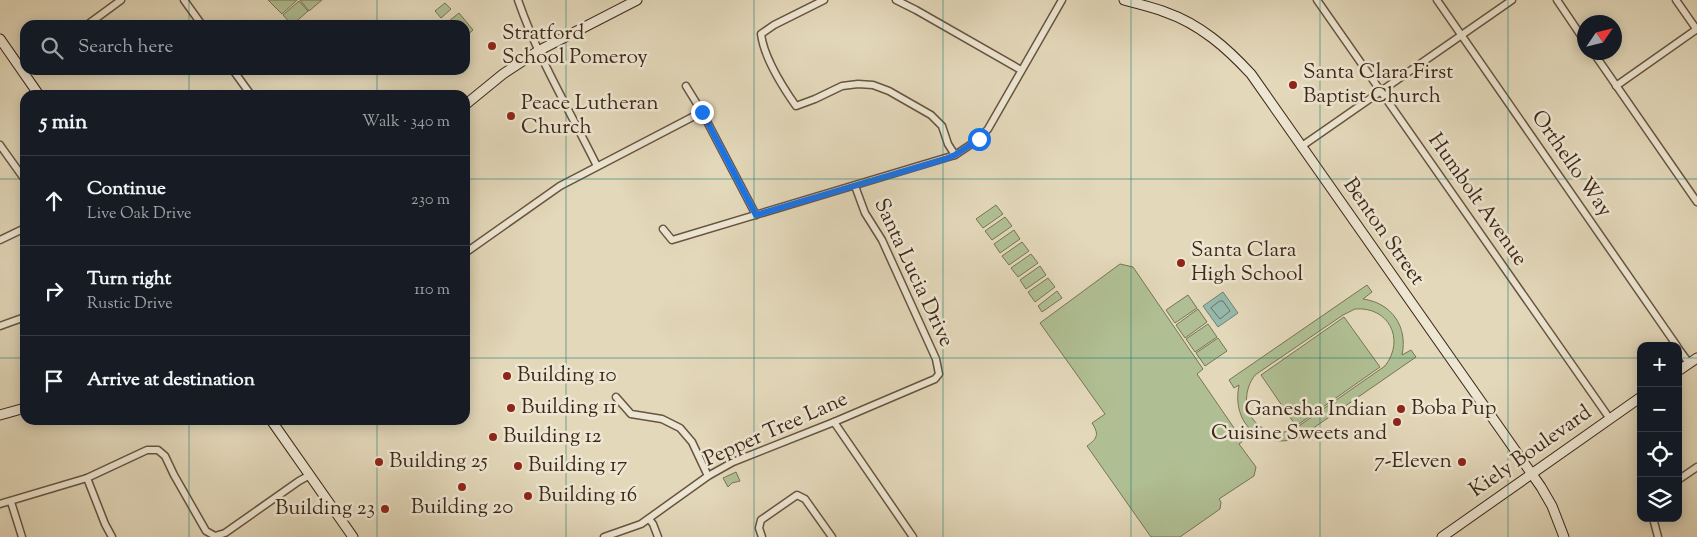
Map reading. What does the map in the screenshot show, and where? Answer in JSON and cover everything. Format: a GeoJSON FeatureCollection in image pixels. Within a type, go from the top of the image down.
{"type":"FeatureCollection","features":[{"type":"Feature","properties":{"kind":"main road"},"geometry":{"type":"LineString","coordinates":[[470,101],[503,74],[538,51],[637,0]]}},
{"type":"Feature","properties":{"kind":"main road","name":"Benton Street"},"geometry":{"type":"LineString","coordinates":[[1124,0],[1166,12],[1198,27],[1222,45],[1251,74],[1532,473],[1552,506],[1564,537]]}},
{"type":"Feature","properties":{"kind":"main road"},"geometry":{"type":"LineString","coordinates":[[0,39],[20,65]]}},
{"type":"Feature","properties":{"kind":"main road"},"geometry":{"type":"LineString","coordinates":[[27,75],[36,90]]}},
{"type":"Feature","properties":{"kind":"main road"},"geometry":{"type":"LineString","coordinates":[[1682,367],[1693,360]]}},
{"type":"Feature","properties":{"kind":"main road","name":"Kiely Boulevard"},"geometry":{"type":"LineString","coordinates":[[1442,537],[1637,400]]}},
{"type":"Feature","properties":{"kind":"main road"},"geometry":{"type":"LineString","coordinates":[[0,415],[20,409]]}},
{"type":"Feature","properties":{"kind":"main road"},"geometry":{"type":"LineString","coordinates":[[275,425],[353,537]]}},
{"type":"Feature","properties":{"kind":"street"},"geometry":{"type":"LineString","coordinates":[[93,20],[121,0]]}},
{"type":"Feature","properties":{"kind":"street"},"geometry":{"type":"LineString","coordinates":[[184,0],[198,20]]}},
{"type":"Feature","properties":{"kind":"street"},"geometry":{"type":"LineString","coordinates":[[518,0],[538,51],[597,166]]}},
{"type":"Feature","properties":{"kind":"street"},"geometry":{"type":"LineString","coordinates":[[824,0],[774,25],[762,34],[763,48],[796,106],[842,86],[873,85],[889,91],[931,115],[942,126],[948,144],[955,155]]}},
{"type":"Feature","properties":{"kind":"street"},"geometry":{"type":"LineString","coordinates":[[896,0],[1021,70]]}},
{"type":"Feature","properties":{"kind":"street"},"geometry":{"type":"LineString","coordinates":[[663,229],[672,240],[955,155],[979,139],[988,130],[1062,0]]}},
{"type":"Feature","properties":{"kind":"street","name":"Humbolt Avenue"},"geometry":{"type":"LineString","coordinates":[[1317,0],[1610,419]]}},
{"type":"Feature","properties":{"kind":"street","name":"Orthello Way"},"geometry":{"type":"LineString","coordinates":[[1437,0],[1675,342]]}},
{"type":"Feature","properties":{"kind":"street"},"geometry":{"type":"LineString","coordinates":[[1302,146],[1512,0]]}},
{"type":"Feature","properties":{"kind":"street"},"geometry":{"type":"LineString","coordinates":[[1557,0],[1577,30]]}},
{"type":"Feature","properties":{"kind":"street"},"geometry":{"type":"LineString","coordinates":[[1616,86],[1697,29],[1676,0]]}},
{"type":"Feature","properties":{"kind":"street"},"geometry":{"type":"LineString","coordinates":[[1598,60],[1697,202]]}},
{"type":"Feature","properties":{"kind":"street"},"geometry":{"type":"LineString","coordinates":[[237,75],[247,90]]}},
{"type":"Feature","properties":{"kind":"street"},"geometry":{"type":"LineString","coordinates":[[686,86],[702,112],[756,215]]}},
{"type":"Feature","properties":{"kind":"street"},"geometry":{"type":"LineString","coordinates":[[470,249],[560,186],[702,112]]}},
{"type":"Feature","properties":{"kind":"street"},"geometry":{"type":"LineString","coordinates":[[1,147],[20,173]]}},
{"type":"Feature","properties":{"kind":"street","name":"Santa Lucia Drive"},"geometry":{"type":"LineString","coordinates":[[855,186],[865,213],[882,240],[936,358],[939,374]]}},
{"type":"Feature","properties":{"kind":"street"},"geometry":{"type":"LineString","coordinates":[[0,240],[20,230]]}},
{"type":"Feature","properties":{"kind":"street"},"geometry":{"type":"LineString","coordinates":[[0,326],[20,319]]}},
{"type":"Feature","properties":{"kind":"street","name":"Orthello Way"},"geometry":{"type":"LineString","coordinates":[[1682,350],[1693,360]]}},
{"type":"Feature","properties":{"kind":"street","name":"Pepper Tree Lane"},"geometry":{"type":"LineString","coordinates":[[604,537],[649,519],[708,476],[733,462],[935,379],[939,374]]}},
{"type":"Feature","properties":{"kind":"street"},"geometry":{"type":"LineString","coordinates":[[616,397],[631,414],[662,419],[680,428],[692,442],[708,476]]}},
{"type":"Feature","properties":{"kind":"street"},"geometry":{"type":"LineString","coordinates":[[834,422],[913,537]]}},
{"type":"Feature","properties":{"kind":"street"},"geometry":{"type":"LineString","coordinates":[[0,504],[87,478],[148,450],[158,450],[165,456],[206,531],[215,536],[225,533],[310,475]]}},
{"type":"Feature","properties":{"kind":"street"},"geometry":{"type":"LineString","coordinates":[[1682,477],[1697,467]]}},
{"type":"Feature","properties":{"kind":"street"},"geometry":{"type":"LineString","coordinates":[[87,478],[112,537]]}},
{"type":"Feature","properties":{"kind":"street"},"geometry":{"type":"LineString","coordinates":[[762,537],[759,528],[760,520],[794,496],[800,496],[805,499],[832,537]]}},
{"type":"Feature","properties":{"kind":"street"},"geometry":{"type":"LineString","coordinates":[[11,502],[22,537]]}},
{"type":"Feature","properties":{"kind":"street"},"geometry":{"type":"LineString","coordinates":[[649,519],[658,537]]}},
{"type":"Feature","properties":{"kind":"street"},"geometry":{"type":"LineString","coordinates":[[1654,522],[1658,537]]}},
{"type":"Feature","properties":{"kind":"green space"},"geometry":{"type":"Polygon","coordinates":[[[268,0],[297,0],[282,14],[268,0]]]}},
{"type":"Feature","properties":{"kind":"green space"},"geometry":{"type":"Polygon","coordinates":[[[300,0],[322,0],[309,11],[300,0]]]}},
{"type":"Feature","properties":{"kind":"green space"},"geometry":{"type":"Polygon","coordinates":[[[299,1],[308,11],[298,20],[288,20],[283,15],[299,1]]]}},
{"type":"Feature","properties":{"kind":"green space"},"geometry":{"type":"Polygon","coordinates":[[[445,3],[451,9],[441,18],[435,11],[445,3]]]}},
{"type":"Feature","properties":{"kind":"green space"},"geometry":{"type":"Polygon","coordinates":[[[459,13],[465,20],[450,20],[459,13]]]}},
{"type":"Feature","properties":{"kind":"green space"},"geometry":{"type":"Polygon","coordinates":[[[996,205],[1003,214],[983,228],[976,219],[996,205]]]}},
{"type":"Feature","properties":{"kind":"green space"},"geometry":{"type":"Polygon","coordinates":[[[1005,217],[1012,226],[992,240],[985,231],[1005,217]]]}},
{"type":"Feature","properties":{"kind":"green space"},"geometry":{"type":"Polygon","coordinates":[[[1014,230],[1020,239],[1000,253],[994,244],[1014,230]]]}},
{"type":"Feature","properties":{"kind":"green space"},"geometry":{"type":"Polygon","coordinates":[[[1022,242],[1029,251],[1009,265],[1002,256],[1022,242]]]}},
{"type":"Feature","properties":{"kind":"green space"},"geometry":{"type":"Polygon","coordinates":[[[1031,254],[1038,263],[1018,277],[1011,268],[1031,254]]]}},
{"type":"Feature","properties":{"kind":"green space"},"geometry":{"type":"Polygon","coordinates":[[[1120,264],[1133,267],[1203,369],[1197,374],[1243,441],[1239,444],[1256,467],[1254,476],[1219,499],[1221,502],[1220,509],[1180,537],[1151,537],[1087,446],[1096,436],[1096,430],[1092,423],[1105,414],[1040,323],[1120,264]]]}},
{"type":"Feature","properties":{"kind":"green space"},"geometry":{"type":"Polygon","coordinates":[[[1040,266],[1046,275],[1026,289],[1020,280],[1040,266]]]}},
{"type":"Feature","properties":{"kind":"green space"},"geometry":{"type":"Polygon","coordinates":[[[1048,278],[1055,287],[1035,302],[1028,292],[1048,278]]]}},
{"type":"Feature","properties":{"kind":"green space"},"geometry":{"type":"Polygon","coordinates":[[[1367,285],[1372,292],[1363,299],[1373,301],[1390,311],[1396,318],[1403,335],[1402,355],[1411,350],[1416,357],[1299,438],[1285,441],[1261,437],[1252,431],[1244,422],[1240,411],[1238,399],[1239,385],[1234,388],[1229,380],[1367,285]],[[1355,309],[1343,315],[1255,375],[1249,386],[1247,398],[1248,409],[1252,418],[1259,426],[1269,431],[1293,430],[1385,366],[1391,356],[1394,345],[1393,335],[1385,319],[1367,309],[1355,309]]]}},
{"type":"Feature","properties":{"kind":"green space"},"geometry":{"type":"Polygon","coordinates":[[[1057,291],[1062,298],[1042,312],[1038,306],[1057,291]]]}},
{"type":"Feature","properties":{"kind":"green space"},"geometry":{"type":"Polygon","coordinates":[[[1188,295],[1197,308],[1175,323],[1166,310],[1188,295]]]}},
{"type":"Feature","properties":{"kind":"green space"},"geometry":{"type":"Polygon","coordinates":[[[1198,309],[1207,322],[1185,338],[1176,325],[1198,309]]]}},
{"type":"Feature","properties":{"kind":"green space"},"geometry":{"type":"Polygon","coordinates":[[[1344,317],[1380,367],[1296,426],[1261,375],[1344,317]]]}},
{"type":"Feature","properties":{"kind":"green space"},"geometry":{"type":"Polygon","coordinates":[[[1208,324],[1217,337],[1195,352],[1186,339],[1208,324]]]}},
{"type":"Feature","properties":{"kind":"green space"},"geometry":{"type":"Polygon","coordinates":[[[1218,338],[1227,351],[1205,366],[1196,353],[1218,338]]]}},
{"type":"Feature","properties":{"kind":"green space"},"geometry":{"type":"Polygon","coordinates":[[[736,472],[740,481],[732,483],[728,487],[723,478],[736,472]]]}},
{"type":"Feature","properties":{"kind":"water"},"geometry":{"type":"Polygon","coordinates":[[[1223,292],[1238,313],[1218,327],[1203,306],[1223,292]]]}},
{"type":"Feature","properties":{"kind":"place","name":"Stratford School Pomeroy"},"geometry":{"type":"Point","coordinates":[492,46]}},
{"type":"Feature","properties":{"kind":"place","name":"Santa Clara First Baptist Church"},"geometry":{"type":"Point","coordinates":[1293,85]}},
{"type":"Feature","properties":{"kind":"place","name":"Peace Lutheran Church"},"geometry":{"type":"Point","coordinates":[511,116]}},
{"type":"Feature","properties":{"kind":"place","name":"Santa Clara High School"},"geometry":{"type":"Point","coordinates":[1181,263]}},
{"type":"Feature","properties":{"kind":"place","name":"Building 10"},"geometry":{"type":"Point","coordinates":[507,376]}},
{"type":"Feature","properties":{"kind":"place","name":"Building 11"},"geometry":{"type":"Point","coordinates":[511,408]}},
{"type":"Feature","properties":{"kind":"place","name":"Boba Pup"},"geometry":{"type":"Point","coordinates":[1401,409]}},
{"type":"Feature","properties":{"kind":"place","name":"Ganesha Indian Cuisine Sweets and"},"geometry":{"type":"Point","coordinates":[1397,422]}},
{"type":"Feature","properties":{"kind":"place","name":"Building 12"},"geometry":{"type":"Point","coordinates":[493,437]}},
{"type":"Feature","properties":{"kind":"place","name":"Building 25"},"geometry":{"type":"Point","coordinates":[379,462]}},
{"type":"Feature","properties":{"kind":"place","name":"7-Eleven"},"geometry":{"type":"Point","coordinates":[1462,462]}},
{"type":"Feature","properties":{"kind":"place","name":"Building 17"},"geometry":{"type":"Point","coordinates":[518,466]}},
{"type":"Feature","properties":{"kind":"place","name":"Building 20"},"geometry":{"type":"Point","coordinates":[462,487]}},
{"type":"Feature","properties":{"kind":"place","name":"Building 16"},"geometry":{"type":"Point","coordinates":[528,496]}},
{"type":"Feature","properties":{"kind":"place","name":"Building 23"},"geometry":{"type":"Point","coordinates":[385,509]}},
{"type":"Feature","properties":{"kind":"route"},"geometry":{"type":"LineString","coordinates":[[702,112],[756,215],[945,159],[967,148],[979,139]]}}]}
